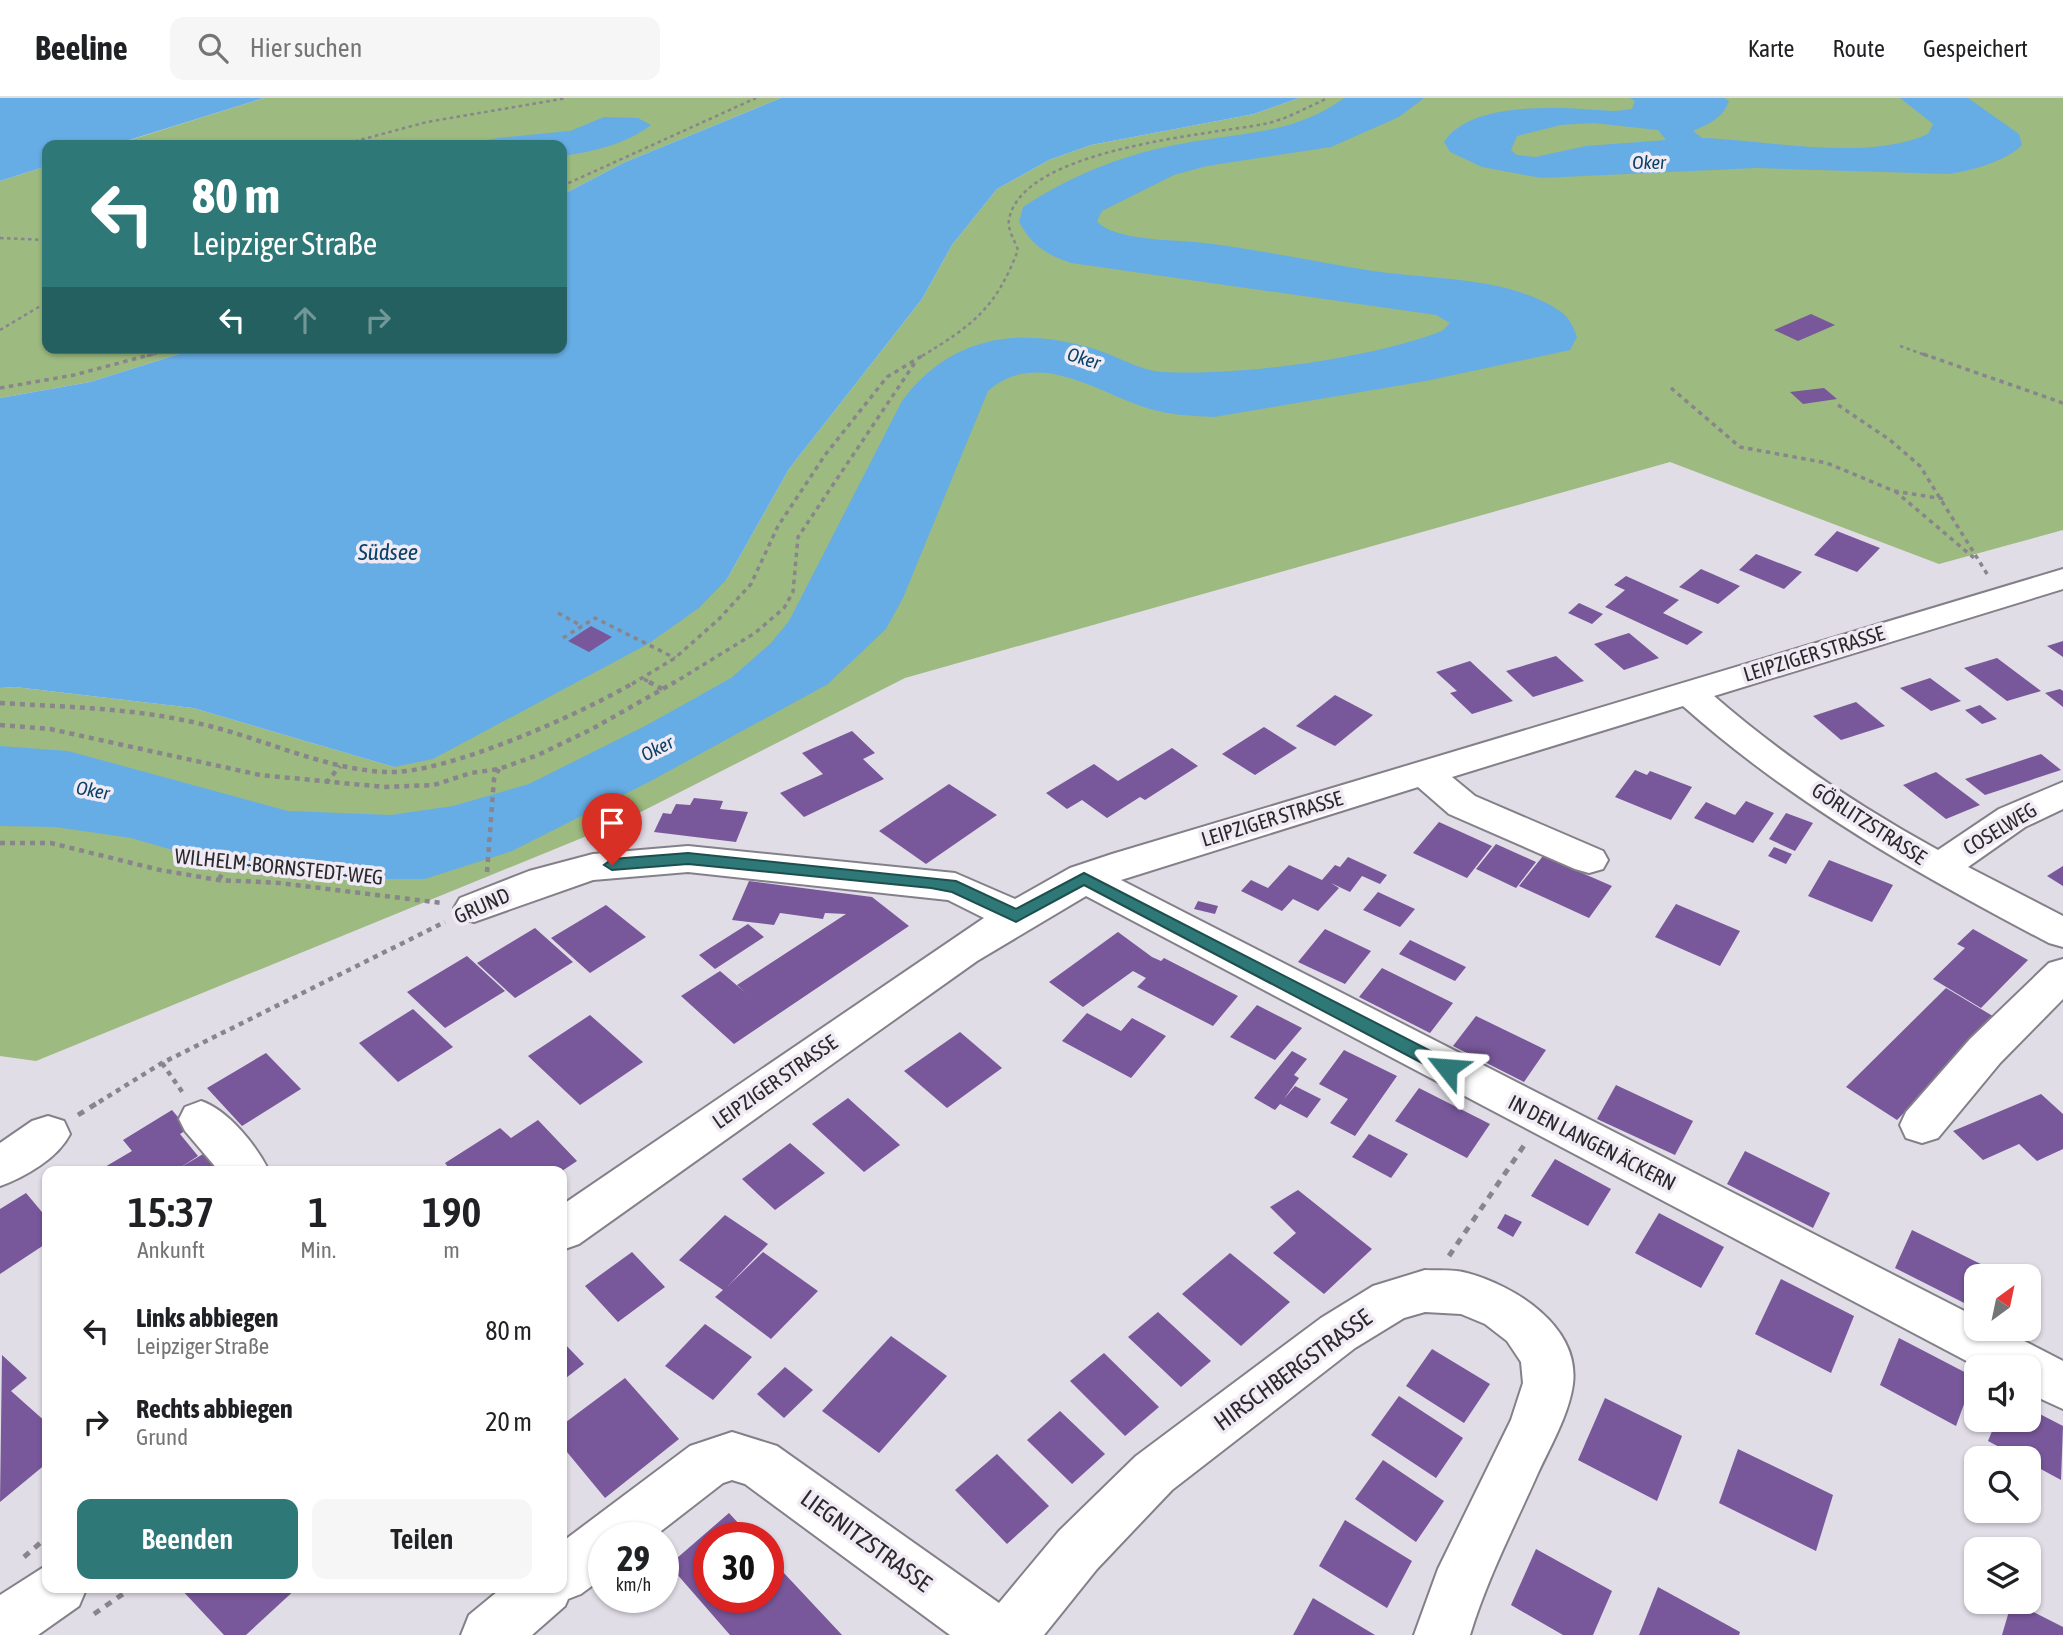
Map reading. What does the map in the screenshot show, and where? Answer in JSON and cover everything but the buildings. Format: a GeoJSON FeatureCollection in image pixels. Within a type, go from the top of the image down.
{"type":"FeatureCollection","features":[{"type":"Feature","properties":{"kind":"street","name":"LEIPZIGER STRASSE"},"geometry":{"type":"LineString","coordinates":[[567,1227],[1016,916],[1084,878],[2063,579]]}},
{"type":"Feature","properties":{"kind":"street","name":"GÖRLITZSTRASSE"},"geometry":{"type":"LineString","coordinates":[[1689,693],[1787,771],[1864,824],[1939,868],[2063,933]]}},
{"type":"Feature","properties":{"kind":"street"},"geometry":{"type":"LineString","coordinates":[[1424,773],[1437,787],[1462,804],[1589,860]]}},
{"type":"Feature","properties":{"kind":"street","name":"COSELWEG"},"geometry":{"type":"LineString","coordinates":[[1939,868],[2012,818],[2063,794]]}},
{"type":"Feature","properties":{"kind":"street","name":"GRUND"},"geometry":{"type":"LineString","coordinates":[[480,892],[543,881],[593,867],[688,859],[956,887],[1016,916]]}},
{"type":"Feature","properties":{"kind":"street","name":"IN DEN LANGEN ÄCKERN"},"geometry":{"type":"LineString","coordinates":[[1084,878],[2004,1355]]}},
{"type":"Feature","properties":{"kind":"street"},"geometry":{"type":"LineString","coordinates":[[1922,1125],[1985,1051],[2063,974]]}},
{"type":"Feature","properties":{"kind":"street"},"geometry":{"type":"LineString","coordinates":[[201,1119],[242,1166]]}},
{"type":"Feature","properties":{"kind":"street"},"geometry":{"type":"LineString","coordinates":[[0,1167],[48,1134]]}},
{"type":"Feature","properties":{"kind":"street","name":"HIRSCHBERGSTRASSE"},"geometry":{"type":"LineString","coordinates":[[1008,1635],[1078,1550],[1154,1473],[1338,1333],[1390,1301],[1425,1291],[1465,1293],[1502,1308],[1524,1326],[1545,1356],[1548,1383],[1535,1424],[1457,1588],[1442,1635]]}},
{"type":"Feature","properties":{"kind":"street","name":"IN DEN LANGEN ÄCKERN"},"geometry":{"type":"LineString","coordinates":[[2041,1374],[2063,1386]]}},
{"type":"Feature","properties":{"kind":"street","name":"LIEGNITZSTRASSE"},"geometry":{"type":"LineString","coordinates":[[631,1522],[708,1463],[732,1456],[758,1463],[996,1635]]}},
{"type":"Feature","properties":{"kind":"street"},"geometry":{"type":"LineString","coordinates":[[567,1571],[588,1555]]}},
{"type":"Feature","properties":{"kind":"street"},"geometry":{"type":"LineString","coordinates":[[489,1635],[539,1593]]}},
{"type":"Feature","properties":{"kind":"street"},"geometry":{"type":"LineString","coordinates":[[0,1628],[74,1603]]}},
{"type":"Feature","properties":{"kind":"path"},"geometry":{"type":"LineString","coordinates":[[360,140],[427,122],[567,98]]}},
{"type":"Feature","properties":{"kind":"path"},"geometry":{"type":"LineString","coordinates":[[567,184],[756,98]]}},
{"type":"Feature","properties":{"kind":"path"},"geometry":{"type":"LineString","coordinates":[[0,703],[124,711],[202,724],[340,766],[388,772],[440,765],[469,756],[611,696],[675,658],[719,619],[751,584],[778,526],[825,455],[887,377],[971,326],[996,295],[1017,250],[1008,223],[1013,205],[1028,188],[1048,174],[1133,146],[1267,124],[1328,98]]}},
{"type":"Feature","properties":{"kind":"path"},"geometry":{"type":"LineString","coordinates":[[0,237],[42,240]]}},
{"type":"Feature","properties":{"kind":"path"},"geometry":{"type":"LineString","coordinates":[[0,330],[42,305]]}},
{"type":"Feature","properties":{"kind":"path"},"geometry":{"type":"LineString","coordinates":[[1900,346],[2063,403]]}},
{"type":"Feature","properties":{"kind":"path"},"geometry":{"type":"LineString","coordinates":[[0,388],[75,375],[154,354]]}},
{"type":"Feature","properties":{"kind":"path"},"geometry":{"type":"LineString","coordinates":[[0,725],[50,729],[260,775],[326,783],[384,788],[434,785],[471,773],[499,769],[592,729],[664,690],[755,633],[784,608],[793,592],[798,537],[917,360]]}},
{"type":"Feature","properties":{"kind":"path"},"geometry":{"type":"LineString","coordinates":[[1671,388],[1740,447],[1827,463],[1894,491],[1944,499]]}},
{"type":"Feature","properties":{"kind":"path"},"geometry":{"type":"LineString","coordinates":[[1838,405],[1890,440],[1920,466],[1944,499],[1976,560],[1990,578],[2011,594]]}},
{"type":"Feature","properties":{"kind":"path"},"geometry":{"type":"LineString","coordinates":[[1894,491],[1976,560]]}},
{"type":"Feature","properties":{"kind":"path"},"geometry":{"type":"LineString","coordinates":[[558,613],[582,626]]}},
{"type":"Feature","properties":{"kind":"path"},"geometry":{"type":"LineString","coordinates":[[563,638],[595,618],[675,658]]}},
{"type":"Feature","properties":{"kind":"path"},"geometry":{"type":"LineString","coordinates":[[643,678],[664,690]]}},
{"type":"Feature","properties":{"kind":"path"},"geometry":{"type":"LineString","coordinates":[[326,783],[340,766]]}},
{"type":"Feature","properties":{"kind":"path"},"geometry":{"type":"LineString","coordinates":[[480,892],[494,779],[499,769]]}},
{"type":"Feature","properties":{"kind":"path","name":"WILHELM-BORNSTEDT-WEG"},"geometry":{"type":"LineString","coordinates":[[0,843],[51,843],[160,870],[218,880],[396,895],[480,892]]}},
{"type":"Feature","properties":{"kind":"path"},"geometry":{"type":"LineString","coordinates":[[218,860],[239,865]]}},
{"type":"Feature","properties":{"kind":"path"},"geometry":{"type":"LineString","coordinates":[[218,880],[230,863]]}},
{"type":"Feature","properties":{"kind":"path","name":"GRUND"},"geometry":{"type":"LineString","coordinates":[[48,1134],[162,1063],[480,892]]}},
{"type":"Feature","properties":{"kind":"path"},"geometry":{"type":"LineString","coordinates":[[1425,1291],[1543,1118]]}},
{"type":"Feature","properties":{"kind":"path"},"geometry":{"type":"LineString","coordinates":[[74,1603],[111,1593]]}},
{"type":"Feature","properties":{"kind":"green space"},"geometry":{"type":"Polygon","coordinates":[[[264,98],[781,98],[623,163],[567,192],[567,140],[130,140],[264,98]]]}},
{"type":"Feature","properties":{"kind":"green space"},"geometry":{"type":"Polygon","coordinates":[[[1299,98],[2063,98],[2063,530],[1939,564],[1670,462],[905,678],[621,822],[36,1061],[0,1056],[0,688],[15,687],[193,708],[394,767],[727,579],[789,469],[922,299],[952,245],[997,189],[1049,160],[1091,145],[1254,114],[1299,98]]]}},
{"type":"Feature","properties":{"kind":"green space"},"geometry":{"type":"Polygon","coordinates":[[[42,168],[42,354],[179,354],[90,382],[0,398],[0,181],[42,168]]]}},
{"type":"Feature","properties":{"kind":"water"},"geometry":{"type":"Polygon","coordinates":[[[0,98],[264,98],[129,140],[42,140],[42,168],[0,181],[0,98]]]}},
{"type":"Feature","properties":{"kind":"water","name":"Südsee"},"geometry":{"type":"Polygon","coordinates":[[[781,98],[1299,98],[1254,114],[1091,145],[1049,160],[997,189],[952,245],[922,299],[789,469],[727,579],[699,608],[648,644],[433,759],[394,767],[193,708],[15,687],[0,688],[0,398],[90,382],[179,354],[567,354],[567,192],[623,163],[781,98]]]}},
{"type":"Feature","properties":{"kind":"water","name":"Oker"},"geometry":{"type":"Polygon","coordinates":[[[1344,98],[1424,98],[1399,117],[1331,147],[1207,166],[1174,175],[1102,211],[1097,221],[1105,228],[1131,236],[1205,243],[1373,271],[1470,281],[1517,291],[1566,316],[1577,337],[1570,350],[1426,381],[1214,417],[1150,409],[1089,385],[1048,373],[1027,373],[1007,378],[988,391],[903,598],[886,629],[828,684],[649,782],[512,851],[425,879],[335,879],[228,866],[131,838],[55,827],[0,826],[0,746],[68,751],[288,811],[391,815],[453,806],[529,784],[647,725],[731,678],[771,643],[789,621],[902,401],[943,361],[966,349],[990,341],[1042,338],[1098,350],[1155,371],[1194,373],[1266,368],[1342,357],[1379,350],[1442,331],[1450,323],[1436,315],[1071,263],[1040,248],[1019,222],[1023,207],[1061,184],[1101,166],[1164,147],[1288,125],[1326,110],[1344,98]]]}},
{"type":"Feature","properties":{"kind":"water","name":"Oker"},"geometry":{"type":"Polygon","coordinates":[[[1630,98],[1724,98],[1729,101],[1719,116],[1693,131],[1702,138],[1846,148],[1876,147],[1928,134],[1933,124],[1900,98],[1968,98],[2019,134],[2022,145],[2008,156],[1988,164],[1948,174],[1756,168],[1541,178],[1482,167],[1450,152],[1444,142],[1458,128],[1476,118],[1499,112],[1549,108],[1616,111],[1632,109],[1635,101],[1630,98]],[[1593,123],[1561,125],[1517,136],[1511,150],[1517,155],[1535,157],[1586,146],[1666,140],[1658,130],[1593,123]]]}},
{"type":"Feature","properties":{"kind":"water"},"geometry":{"type":"Polygon","coordinates":[[[604,117],[638,118],[651,125],[642,132],[609,146],[567,155],[567,140],[488,140],[498,138],[570,131],[604,117]]]}},
{"type":"Feature","properties":{"kind":"route"},"geometry":{"type":"LineString","coordinates":[[612,865],[650,860],[731,861],[931,883],[956,887],[1016,916],[1084,878],[1447,1068]]}}]}
